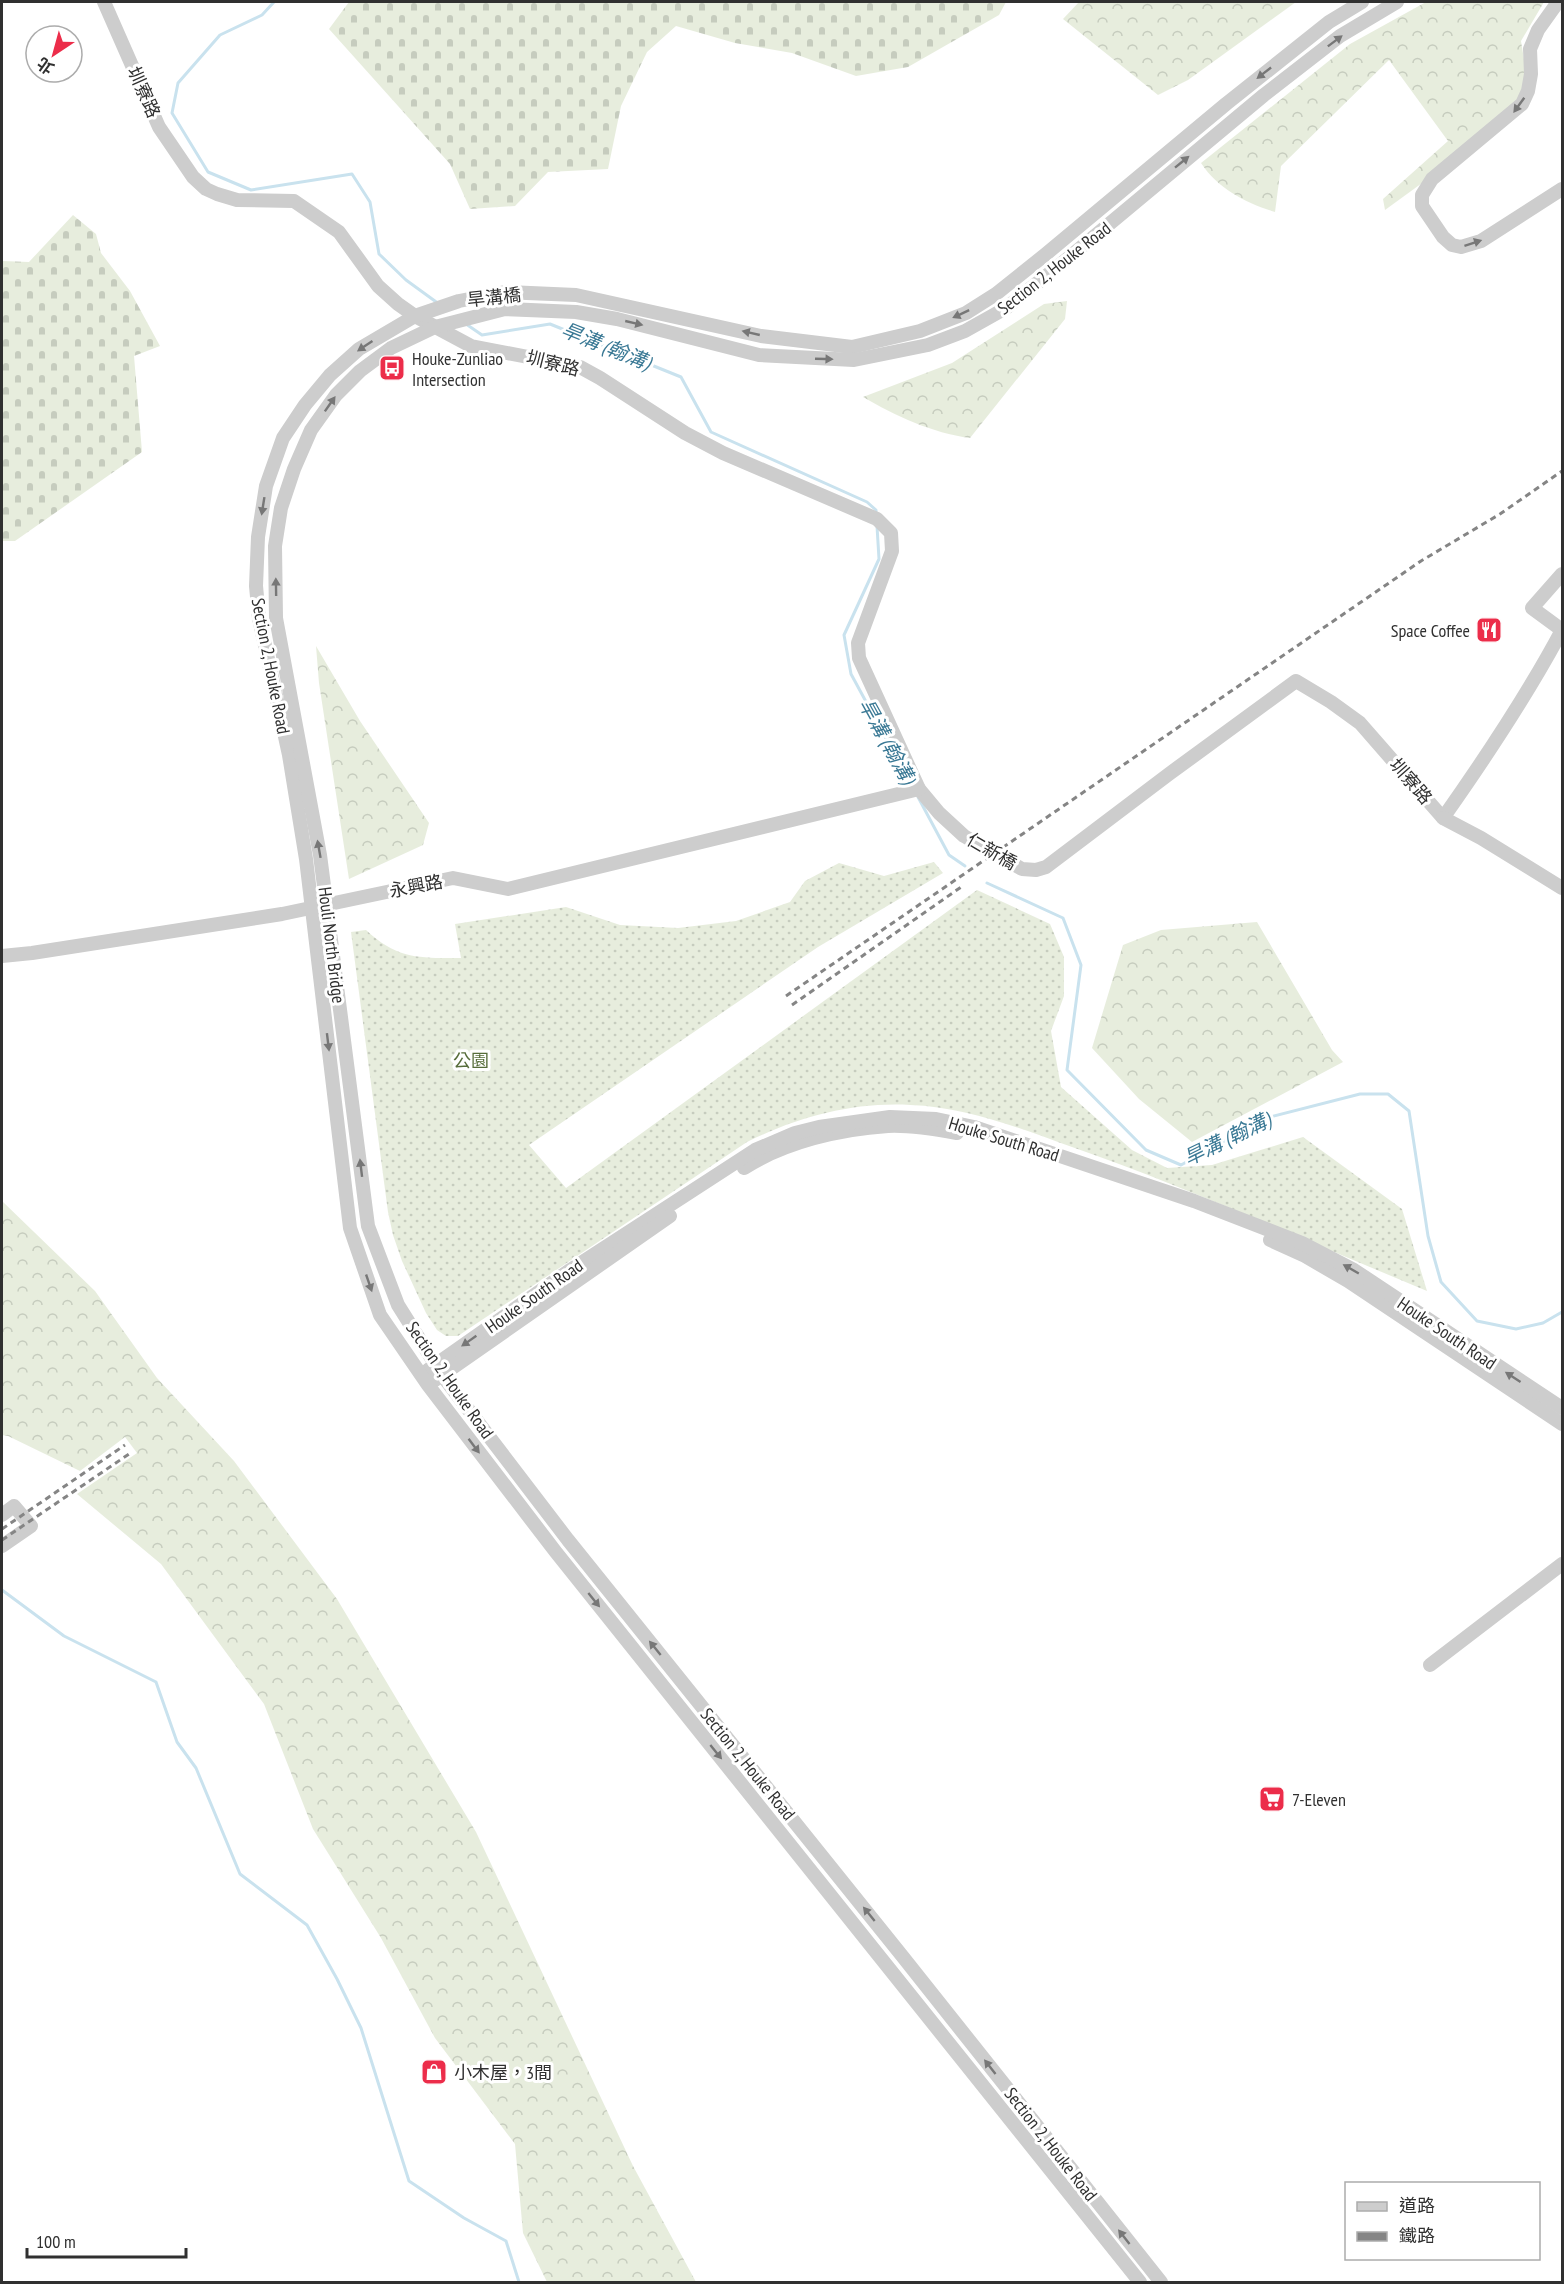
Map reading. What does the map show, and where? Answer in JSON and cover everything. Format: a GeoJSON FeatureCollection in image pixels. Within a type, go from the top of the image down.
{"type":"FeatureCollection","features":[{"type":"Feature","properties":{"kind":"street","name":"圳寮路"},"geometry":{"type":"LineString","coordinates":[[104,2],[159,127],[193,177],[206,189],[237,200],[294,201],[339,232],[349,249],[378,286],[398,304],[435,327],[471,346],[580,368],[600,378],[685,433],[723,453],[877,519],[891,533],[892,551],[858,643],[859,658],[919,789]]}},
{"type":"Feature","properties":{"kind":"street","name":"Section 2, Houke Road"},"geometry":{"type":"LineString","coordinates":[[576,295],[762,336],[852,347],[920,331],[966,313],[996,294],[1245,89],[1329,22],[1362,2]]}},
{"type":"Feature","properties":{"kind":"street","name":"Section 2, Houke Road"},"geometry":{"type":"LineString","coordinates":[[576,312],[661,329],[759,355],[854,360],[928,345],[956,334],[1006,308],[1068,259],[1264,94],[1340,36],[1397,2]]}},
{"type":"Feature","properties":{"kind":"street"},"geometry":{"type":"LineString","coordinates":[[1558,2],[1538,30],[1530,49],[1531,74],[1528,91],[1522,104],[1432,179],[1422,195],[1422,206],[1443,237],[1452,245],[1461,247],[1481,241],[1563,189]]}},
{"type":"Feature","properties":{"kind":"street","name":"旱溝橋"},"geometry":{"type":"LineString","coordinates":[[415,316],[459,301],[505,292],[576,295]]}},
{"type":"Feature","properties":{"kind":"street","name":"旱溝橋"},"geometry":{"type":"LineString","coordinates":[[435,327],[505,309],[576,312]]}},
{"type":"Feature","properties":{"kind":"street","name":"Section 2, Houke Road"},"geometry":{"type":"LineString","coordinates":[[289,755],[259,618],[256,586],[258,537],[266,486],[283,438],[305,405],[330,375],[358,349],[415,316]]}},
{"type":"Feature","properties":{"kind":"street","name":"Section 2, Houke Road"},"geometry":{"type":"LineString","coordinates":[[285,665],[276,618],[275,546],[281,508],[294,469],[311,430],[336,395],[360,371],[391,348],[435,327]]}},
{"type":"Feature","properties":{"kind":"street","name":"圳寮路"},"geometry":{"type":"LineString","coordinates":[[1134,800],[1296,681],[1360,723],[1443,818],[1480,766],[1535,680],[1562,630],[1532,608],[1563,574]]}},
{"type":"Feature","properties":{"kind":"street","name":"Houli North Bridge"},"geometry":{"type":"LineString","coordinates":[[285,665],[320,855],[368,1226]]}},
{"type":"Feature","properties":{"kind":"street","name":"Houli North Bridge"},"geometry":{"type":"LineString","coordinates":[[289,755],[306,859],[350,1228]]}},
{"type":"Feature","properties":{"kind":"street","name":"永興路"},"geometry":{"type":"LineString","coordinates":[[2,956],[282,914],[453,878],[508,889],[919,789]]}},
{"type":"Feature","properties":{"kind":"street","name":"仁新橋"},"geometry":{"type":"LineString","coordinates":[[919,789],[939,813],[964,836],[1022,869],[1036,870],[1046,867],[1134,800]]}},
{"type":"Feature","properties":{"kind":"street"},"geometry":{"type":"LineString","coordinates":[[1443,818],[1481,838],[1563,888]]}},
{"type":"Feature","properties":{"kind":"street","name":"Houke South Road"},"geometry":{"type":"LineString","coordinates":[[424,1380],[755,1150],[795,1133],[819,1127],[890,1117],[936,1119],[974,1127],[1194,1201],[1302,1243],[1354,1270],[1563,1408]]}},
{"type":"Feature","properties":{"kind":"street","name":"Houke South Road"},"geometry":{"type":"LineString","coordinates":[[573,1275],[758,1160],[799,1143],[844,1132],[889,1126],[936,1129],[972,1135],[1080,1171],[1250,1232],[1305,1256],[1348,1281],[1563,1424]]}},
{"type":"Feature","properties":{"kind":"street","name":"Section 2, Houke Road"},"geometry":{"type":"LineString","coordinates":[[368,1226],[398,1305],[439,1370],[568,1540],[1161,2283]]}},
{"type":"Feature","properties":{"kind":"street","name":"Section 2, Houke Road"},"geometry":{"type":"LineString","coordinates":[[350,1228],[380,1314],[424,1380],[555,1551],[1140,2283]]}},
{"type":"Feature","properties":{"kind":"street"},"geometry":{"type":"LineString","coordinates":[[2,1515],[14,1506],[31,1526],[2,1546]]}},
{"type":"Feature","properties":{"kind":"street"},"geometry":{"type":"LineString","coordinates":[[1430,1665],[1563,1564]]}},
{"type":"Feature","properties":{"kind":"street"},"geometry":{"type":"LineString","coordinates":[[666,1690],[679,1677]]}},
{"type":"Feature","properties":{"kind":"street"},"geometry":{"type":"LineString","coordinates":[[888,1969],[903,1957]]}},
{"type":"Feature","properties":{"kind":"green space"},"geometry":{"type":"Polygon","coordinates":[[[349,2],[1006,2],[999,15],[908,67],[856,76],[792,53],[735,43],[676,26],[647,52],[621,106],[608,169],[548,172],[515,206],[470,209],[450,164],[329,29],[349,2]]]}},
{"type":"Feature","properties":{"kind":"green space"},"geometry":{"type":"Polygon","coordinates":[[[1079,2],[1296,2],[1188,80],[1158,95],[1063,19],[1079,2]]]}},
{"type":"Feature","properties":{"kind":"green space"},"geometry":{"type":"Polygon","coordinates":[[[1426,2],[1544,2],[1521,41],[1528,84],[1513,110],[1484,138],[1385,210],[1383,199],[1448,141],[1389,60],[1281,166],[1275,212],[1224,188],[1201,163],[1350,44],[1426,2]]]}},
{"type":"Feature","properties":{"kind":"green space"},"geometry":{"type":"Polygon","coordinates":[[[73,215],[96,234],[101,253],[130,291],[160,346],[134,356],[142,452],[15,541],[2,541],[2,261],[29,262],[73,215]]]}},
{"type":"Feature","properties":{"kind":"green space"},"geometry":{"type":"Polygon","coordinates":[[[1067,301],[1065,319],[970,438],[915,423],[863,397],[952,363],[1044,304],[1067,301]]]}},
{"type":"Feature","properties":{"kind":"green space"},"geometry":{"type":"Polygon","coordinates":[[[316,646],[360,721],[429,823],[423,845],[349,879],[319,683],[316,646]]]}},
{"type":"Feature","properties":{"kind":"green space","name":"公園"},"geometry":{"type":"Polygon","coordinates":[[[934,862],[943,873],[818,947],[529,1145],[566,1188],[977,890],[1050,924],[1064,957],[1064,996],[1051,1031],[1061,1087],[1132,1150],[1167,1168],[1212,1165],[1303,1137],[1402,1209],[1427,1291],[1206,1198],[1032,1133],[952,1110],[888,1105],[826,1113],[786,1125],[747,1142],[458,1336],[446,1336],[437,1330],[426,1313],[402,1261],[388,1212],[351,932],[366,930],[389,947],[410,955],[461,958],[455,924],[566,907],[620,925],[678,928],[736,921],[790,902],[805,881],[839,863],[884,876],[934,862]]]}},
{"type":"Feature","properties":{"kind":"green space"},"geometry":{"type":"Polygon","coordinates":[[[1257,922],[1332,1050],[1343,1062],[1192,1142],[1139,1099],[1092,1048],[1123,945],[1161,930],[1257,922]]]}},
{"type":"Feature","properties":{"kind":"green space"},"geometry":{"type":"Polygon","coordinates":[[[2,1201],[95,1291],[157,1378],[234,1461],[337,1599],[476,1832],[633,2166],[696,2282],[547,2282],[523,2233],[515,2144],[435,2038],[381,1938],[313,1829],[264,1704],[161,1564],[77,1494],[137,1453],[125,1437],[80,1471],[2,1435],[2,1201]]]}},
{"type":"Feature","properties":{"kind":"waterway","name":"旱溝 (翰溝)"},"geometry":{"type":"LineString","coordinates":[[274,2],[262,15],[220,35],[178,83],[172,113],[208,172],[251,190],[352,174],[370,202],[379,254],[406,280],[439,304]]}},
{"type":"Feature","properties":{"kind":"waterway","name":"旱溝 (翰溝)"},"geometry":{"type":"LineString","coordinates":[[466,324],[482,335],[550,324],[681,377],[711,432],[867,502],[876,510],[876,513]]}},
{"type":"Feature","properties":{"kind":"waterway","name":"旱溝 (翰溝)"},"geometry":{"type":"LineString","coordinates":[[877,526],[879,559],[844,635],[851,674],[903,770]]}},
{"type":"Feature","properties":{"kind":"waterway","name":"旱溝 (翰溝)"},"geometry":{"type":"LineString","coordinates":[[918,797],[949,855],[965,866]]}},
{"type":"Feature","properties":{"kind":"waterway","name":"旱溝 (翰溝)"},"geometry":{"type":"LineString","coordinates":[[987,883],[1063,918],[1081,965],[1067,1070],[1146,1150],[1181,1165],[1266,1118],[1360,1094],[1388,1094],[1409,1111],[1428,1236],[1441,1282],[1477,1321],[1516,1329],[1543,1323],[1562,1312]]}},
{"type":"Feature","properties":{"kind":"waterway"},"geometry":{"type":"LineString","coordinates":[[2,1590],[64,1636],[156,1682],[177,1742],[196,1768],[240,1874],[307,1925],[337,1979],[361,2028],[409,2181],[464,2218],[506,2241],[519,2282]]}},
{"type":"Feature","properties":{"kind":"railway"},"geometry":{"type":"LineString","coordinates":[[786,996],[1421,561],[1500,514],[1562,471]]}},
{"type":"Feature","properties":{"kind":"railway"},"geometry":{"type":"LineString","coordinates":[[792,1005],[964,885]]}},
{"type":"Feature","properties":{"kind":"railway"},"geometry":{"type":"LineString","coordinates":[[2,1529],[125,1445]]}},
{"type":"Feature","properties":{"kind":"railway"},"geometry":{"type":"LineString","coordinates":[[2,1540],[132,1452]]}},
{"type":"Feature","properties":{"kind":"place","name":"Houke-Zunliao Intersection"},"geometry":{"type":"Point","coordinates":[392,368]}},
{"type":"Feature","properties":{"kind":"place","name":"Space Coffee"},"geometry":{"type":"Point","coordinates":[1489,630]}},
{"type":"Feature","properties":{"kind":"place","name":"7-Eleven"},"geometry":{"type":"Point","coordinates":[1272,1799]}},
{"type":"Feature","properties":{"kind":"place","name":"小木屋，3間"},"geometry":{"type":"Point","coordinates":[434,2072]}}]}
